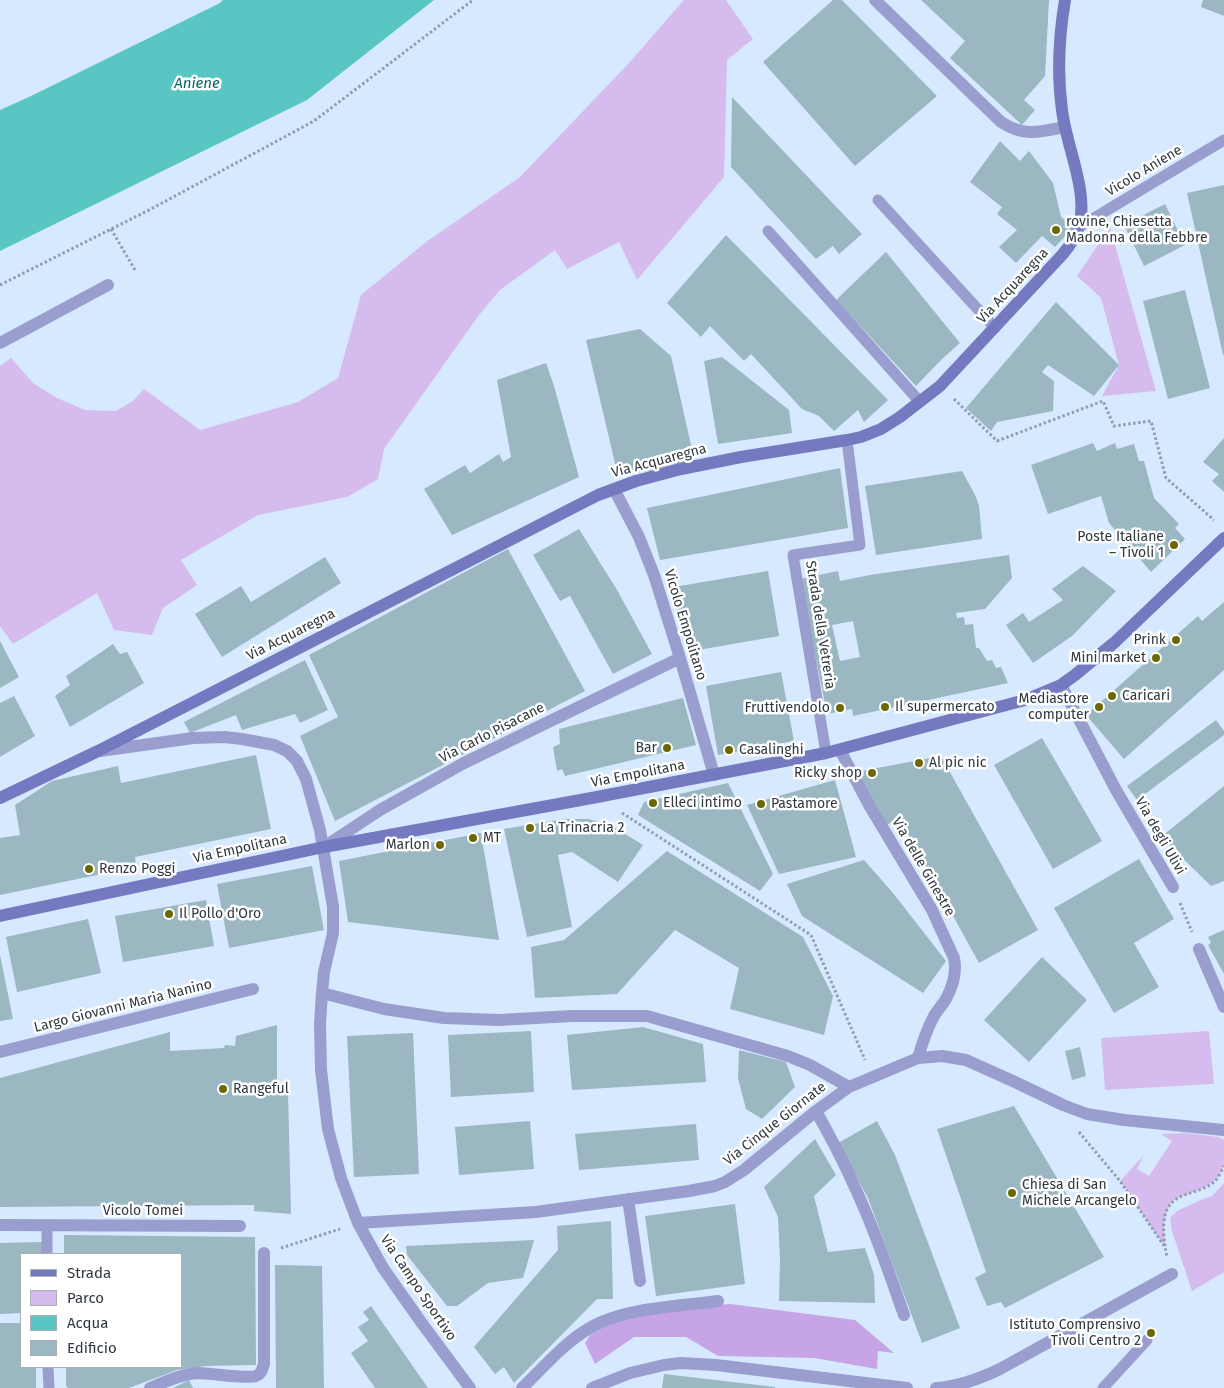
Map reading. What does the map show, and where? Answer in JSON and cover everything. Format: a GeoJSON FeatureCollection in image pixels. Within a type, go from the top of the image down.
{"type":"FeatureCollection","features":[{"type":"Feature","properties":{"kind":"main road","name":"Via Acquaregna"},"geometry":{"type":"LineString","coordinates":[[0,798],[98,751],[574,506],[614,489],[659,474],[702,464],[860,437],[881,429],[920,402],[940,386],[1062,255],[1070,246],[1079,227],[1081,194],[1064,127],[1060,95],[1061,30],[1065,0]]}},
{"type":"Feature","properties":{"kind":"main road","name":"Via Empolitana"},"geometry":{"type":"LineString","coordinates":[[0,916],[324,847],[597,798],[840,750],[1006,706],[1044,693],[1076,675],[1115,642],[1224,538]]}},
{"type":"Feature","properties":{"kind":"street"},"geometry":{"type":"LineString","coordinates":[[875,0],[1000,122],[1016,131],[1033,133],[1064,127]]}},
{"type":"Feature","properties":{"kind":"street"},"geometry":{"type":"LineString","coordinates":[[0,343],[108,285]]}},
{"type":"Feature","properties":{"kind":"street","name":"Vicolo Empolitano"},"geometry":{"type":"LineString","coordinates":[[614,489],[639,537],[654,575],[714,775]]}},
{"type":"Feature","properties":{"kind":"street","name":"Via Carlo Pisacane"},"geometry":{"type":"LineString","coordinates":[[324,847],[380,810],[464,763],[680,658]]}},
{"type":"Feature","properties":{"kind":"street","name":"Via degli Ulivi"},"geometry":{"type":"LineString","coordinates":[[1061,685],[1116,790],[1172,887]]}},
{"type":"Feature","properties":{"kind":"street","name":"Via Campo Sportivo"},"geometry":{"type":"LineString","coordinates":[[98,751],[183,739],[209,737],[242,738],[274,745],[287,751],[301,769],[306,779],[324,847],[334,920],[324,972],[320,1024],[324,1099],[328,1129],[340,1178],[358,1223],[383,1268],[470,1388]]}},
{"type":"Feature","properties":{"kind":"street","name":"Via delle Ginestre"},"geometry":{"type":"LineString","coordinates":[[840,750],[869,805],[932,910],[954,958],[954,980],[945,1000],[934,1015],[927,1030],[918,1058]]}},
{"type":"Feature","properties":{"kind":"street"},"geometry":{"type":"LineString","coordinates":[[1199,949],[1224,1007]]}},
{"type":"Feature","properties":{"kind":"street","name":"Largo Giovanni Maria Nanino"},"geometry":{"type":"LineString","coordinates":[[0,1052],[253,989]]}},
{"type":"Feature","properties":{"kind":"street","name":"Via Cinque Giornate"},"geometry":{"type":"LineString","coordinates":[[322,992],[384,1009],[444,1018],[499,1020],[572,1016],[647,1016],[788,1056],[810,1065],[849,1087],[816,1111],[744,1170],[725,1182],[714,1186],[536,1212],[358,1223]]}},
{"type":"Feature","properties":{"kind":"street"},"geometry":{"type":"LineString","coordinates":[[849,1087],[918,1058],[942,1056],[966,1060],[1063,1105],[1087,1114],[1124,1120],[1224,1130]]}},
{"type":"Feature","properties":{"kind":"street"},"geometry":{"type":"LineString","coordinates":[[816,1111],[839,1154],[863,1206],[904,1315]]}},
{"type":"Feature","properties":{"kind":"street"},"geometry":{"type":"LineString","coordinates":[[628,1199],[640,1281]]}},
{"type":"Feature","properties":{"kind":"street","name":"Vicolo Tomei"},"geometry":{"type":"LineString","coordinates":[[0,1225],[240,1226]]}},
{"type":"Feature","properties":{"kind":"street"},"geometry":{"type":"LineString","coordinates":[[150,1388],[189,1374],[248,1377],[256,1376],[261,1372],[264,1364],[264,1253]]}},
{"type":"Feature","properties":{"kind":"street"},"geometry":{"type":"LineString","coordinates":[[936,1388],[955,1387],[1000,1370],[1172,1274]]}},
{"type":"Feature","properties":{"kind":"street"},"geometry":{"type":"LineString","coordinates":[[522,1388],[572,1340],[599,1322],[634,1312],[718,1301]]}},
{"type":"Feature","properties":{"kind":"street"},"geometry":{"type":"LineString","coordinates":[[592,1388],[630,1373],[656,1366],[681,1363],[716,1364],[907,1388]]}},
{"type":"Feature","properties":{"kind":"lane","name":"Vicolo Aniene"},"geometry":{"type":"LineString","coordinates":[[1079,227],[1224,140]]}},
{"type":"Feature","properties":{"kind":"lane"},"geometry":{"type":"LineString","coordinates":[[878,200],[995,328]]}},
{"type":"Feature","properties":{"kind":"lane"},"geometry":{"type":"LineString","coordinates":[[768,231],[920,402]]}},
{"type":"Feature","properties":{"kind":"lane","name":"Strada della Vetreria"},"geometry":{"type":"LineString","coordinates":[[826,752],[793,554],[860,545],[848,440]]}},
{"type":"Feature","properties":{"kind":"lane"},"geometry":{"type":"LineString","coordinates":[[47,1226],[47,1253]]}},
{"type":"Feature","properties":{"kind":"lane"},"geometry":{"type":"LineString","coordinates":[[1103,1388],[1148,1340]]}},
{"type":"Feature","properties":{"kind":"lane"},"geometry":{"type":"LineString","coordinates":[[48,1368],[48,1388]]}},
{"type":"Feature","properties":{"kind":"path"},"geometry":{"type":"LineString","coordinates":[[0,285],[151,209],[314,121],[473,0]]}},
{"type":"Feature","properties":{"kind":"path"},"geometry":{"type":"LineString","coordinates":[[111,229],[135,270]]}},
{"type":"Feature","properties":{"kind":"path"},"geometry":{"type":"LineString","coordinates":[[940,386],[997,441],[1103,401],[1114,426],[1151,421],[1166,478],[1217,523]]}},
{"type":"Feature","properties":{"kind":"path"},"geometry":{"type":"LineString","coordinates":[[597,798],[811,935],[873,1076]]}},
{"type":"Feature","properties":{"kind":"path","name":"Via degli Ulivi"},"geometry":{"type":"LineString","coordinates":[[1172,887],[1199,949]]}},
{"type":"Feature","properties":{"kind":"path"},"geometry":{"type":"LineString","coordinates":[[1076,1130],[1120,1181],[1165,1247]]}},
{"type":"Feature","properties":{"kind":"path"},"geometry":{"type":"LineString","coordinates":[[1172,1274],[1165,1247],[1164,1221],[1168,1208],[1173,1200],[1205,1187],[1216,1180],[1224,1166]]}},
{"type":"Feature","properties":{"kind":"path"},"geometry":{"type":"LineString","coordinates":[[264,1253],[358,1223]]}},
{"type":"Feature","properties":{"kind":"green space"},"geometry":{"type":"Polygon","coordinates":[[[684,0],[726,0],[753,39],[727,60],[724,177],[637,280],[619,242],[567,269],[555,250],[500,290],[479,315],[384,449],[378,479],[347,497],[258,515],[181,560],[197,585],[163,608],[152,635],[114,630],[97,593],[13,644],[0,626],[0,366],[11,358],[33,383],[57,398],[85,410],[116,411],[133,401],[144,389],[200,430],[298,402],[338,378],[361,295],[426,242],[520,177],[629,63],[684,0]]]}},
{"type":"Feature","properties":{"kind":"green space"},"geometry":{"type":"Polygon","coordinates":[[[1110,227],[1156,391],[1102,396],[1119,365],[1101,298],[1077,276],[1110,227]]]}},
{"type":"Feature","properties":{"kind":"green space"},"geometry":{"type":"Polygon","coordinates":[[[1209,1031],[1214,1084],[1105,1090],[1101,1038],[1209,1031]]]}},
{"type":"Feature","properties":{"kind":"green space"},"geometry":{"type":"Polygon","coordinates":[[[1186,1133],[1218,1137],[1224,1140],[1224,1166],[1216,1180],[1205,1187],[1173,1200],[1164,1221],[1165,1247],[1120,1181],[1144,1155],[1137,1169],[1149,1176],[1172,1141],[1161,1134],[1186,1133]]]}},
{"type":"Feature","properties":{"kind":"green space"},"geometry":{"type":"Polygon","coordinates":[[[1224,1183],[1224,1272],[1192,1291],[1172,1231],[1170,1218],[1177,1211],[1212,1196],[1224,1183]]]}},
{"type":"Feature","properties":{"kind":"shaded area"},"geometry":{"type":"Polygon","coordinates":[[[730,1304],[855,1320],[894,1353],[878,1351],[877,1369],[814,1358],[718,1356],[686,1337],[634,1337],[595,1364],[585,1343],[599,1322],[634,1312],[730,1304]]]}},
{"type":"Feature","properties":{"kind":"water","name":"Aniene"},"geometry":{"type":"Polygon","coordinates":[[[223,0],[434,0],[307,100],[0,251],[0,110],[223,0]]]}},
{"type":"Feature","properties":{"kind":"building"},"geometry":{"type":"Polygon","coordinates":[[[833,0],[842,0],[937,96],[855,166],[763,62],[833,0]]]}},
{"type":"Feature","properties":{"kind":"building"},"geometry":{"type":"Polygon","coordinates":[[[921,0],[1049,0],[1045,76],[1024,100],[1035,110],[1022,125],[950,58],[965,41],[921,0]]]}},
{"type":"Feature","properties":{"kind":"building"},"geometry":{"type":"Polygon","coordinates":[[[1203,0],[1224,0],[1224,16],[1201,7],[1203,0]]]}},
{"type":"Feature","properties":{"kind":"building"},"geometry":{"type":"Polygon","coordinates":[[[732,97],[862,234],[839,254],[833,246],[816,259],[731,167],[732,97]]]}},
{"type":"Feature","properties":{"kind":"building"},"geometry":{"type":"Polygon","coordinates":[[[1000,141],[1020,161],[1029,151],[1053,183],[1061,217],[1074,227],[1055,247],[1042,236],[1016,263],[999,247],[1017,230],[997,214],[1002,207],[970,182],[1000,141]]]}},
{"type":"Feature","properties":{"kind":"building"},"geometry":{"type":"Polygon","coordinates":[[[1224,185],[1224,355],[1223,355],[1187,193],[1224,185]]]}},
{"type":"Feature","properties":{"kind":"building"},"geometry":{"type":"Polygon","coordinates":[[[1165,204],[1185,245],[1144,266],[1124,225],[1165,204]]]}},
{"type":"Feature","properties":{"kind":"building"},"geometry":{"type":"Polygon","coordinates":[[[726,235],[888,400],[864,422],[858,410],[834,431],[819,416],[802,409],[751,354],[744,361],[710,326],[701,337],[667,303],[726,235]]]}},
{"type":"Feature","properties":{"kind":"building"},"geometry":{"type":"Polygon","coordinates":[[[886,252],[960,343],[916,386],[836,300],[886,252]]]}},
{"type":"Feature","properties":{"kind":"building"},"geometry":{"type":"Polygon","coordinates":[[[1185,290],[1210,388],[1168,399],[1143,301],[1185,290]]]}},
{"type":"Feature","properties":{"kind":"building"},"geometry":{"type":"Polygon","coordinates":[[[1056,302],[1119,365],[1094,396],[1048,365],[1042,372],[1054,381],[1053,411],[997,422],[991,431],[966,408],[1056,302]]]}},
{"type":"Feature","properties":{"kind":"building"},"geometry":{"type":"Polygon","coordinates":[[[640,329],[671,356],[695,463],[618,476],[586,340],[640,329]]]}},
{"type":"Feature","properties":{"kind":"building"},"geometry":{"type":"Polygon","coordinates":[[[722,357],[789,410],[792,433],[718,444],[704,361],[722,357]]]}},
{"type":"Feature","properties":{"kind":"building"},"geometry":{"type":"Polygon","coordinates":[[[546,363],[579,477],[452,535],[424,489],[465,465],[470,473],[499,454],[503,462],[511,457],[497,380],[546,363]]]}},
{"type":"Feature","properties":{"kind":"building"},"geometry":{"type":"Polygon","coordinates":[[[1224,438],[1224,492],[1212,481],[1219,474],[1203,462],[1224,438]]]}},
{"type":"Feature","properties":{"kind":"building"},"geometry":{"type":"Polygon","coordinates":[[[1093,443],[1097,451],[1115,443],[1117,449],[1134,444],[1139,461],[1144,461],[1154,498],[1179,524],[1175,528],[1185,539],[1151,572],[1109,523],[1101,496],[1048,514],[1031,465],[1093,443]]]}},
{"type":"Feature","properties":{"kind":"building"},"geometry":{"type":"Polygon","coordinates":[[[840,468],[848,528],[660,560],[647,508],[840,468]]]}},
{"type":"Feature","properties":{"kind":"building"},"geometry":{"type":"Polygon","coordinates":[[[962,471],[979,505],[982,539],[876,555],[865,486],[962,471]]]}},
{"type":"Feature","properties":{"kind":"building"},"geometry":{"type":"Polygon","coordinates":[[[579,529],[617,590],[652,654],[613,674],[570,596],[560,601],[533,555],[579,529]]]}},
{"type":"Feature","properties":{"kind":"building"},"geometry":{"type":"Polygon","coordinates":[[[508,549],[585,691],[335,821],[300,736],[338,717],[309,655],[508,549]]]}},
{"type":"Feature","properties":{"kind":"building"},"geometry":{"type":"Polygon","coordinates":[[[1009,555],[1012,578],[985,609],[956,613],[957,618],[964,617],[965,625],[973,624],[976,648],[979,648],[987,661],[992,660],[996,668],[1001,667],[1008,683],[853,716],[852,709],[827,714],[800,579],[838,571],[840,581],[1009,555]],[[853,621],[832,625],[840,661],[860,657],[853,621]]]}},
{"type":"Feature","properties":{"kind":"building"},"geometry":{"type":"Polygon","coordinates":[[[325,557],[341,583],[222,657],[195,614],[241,586],[251,602],[325,557]]]}},
{"type":"Feature","properties":{"kind":"building"},"geometry":{"type":"Polygon","coordinates":[[[1083,566],[1116,591],[1072,636],[1033,663],[1006,625],[1023,613],[1029,622],[1063,600],[1052,589],[1083,566]]]}},
{"type":"Feature","properties":{"kind":"building"},"geometry":{"type":"Polygon","coordinates":[[[768,571],[779,636],[698,650],[668,588],[768,571]]]}},
{"type":"Feature","properties":{"kind":"building"},"geometry":{"type":"Polygon","coordinates":[[[1224,602],[1224,670],[1124,759],[1086,715],[1198,616],[1202,621],[1224,602]]]}},
{"type":"Feature","properties":{"kind":"building"},"geometry":{"type":"Polygon","coordinates":[[[0,641],[19,677],[0,688],[0,641]]]}},
{"type":"Feature","properties":{"kind":"building"},"geometry":{"type":"Polygon","coordinates":[[[113,644],[120,654],[127,652],[144,683],[70,727],[55,696],[70,685],[66,676],[113,644]]]}},
{"type":"Feature","properties":{"kind":"building"},"geometry":{"type":"Polygon","coordinates":[[[305,660],[328,710],[300,723],[295,714],[242,730],[236,715],[190,733],[184,722],[305,660]]]}},
{"type":"Feature","properties":{"kind":"building"},"geometry":{"type":"Polygon","coordinates":[[[781,672],[794,741],[718,755],[706,686],[781,672]]]}},
{"type":"Feature","properties":{"kind":"building"},"geometry":{"type":"Polygon","coordinates":[[[14,696],[35,736],[0,757],[0,703],[14,696]]]}},
{"type":"Feature","properties":{"kind":"building"},"geometry":{"type":"Polygon","coordinates":[[[683,698],[696,745],[565,776],[562,769],[557,771],[553,747],[560,744],[559,729],[683,698]]]}},
{"type":"Feature","properties":{"kind":"building"},"geometry":{"type":"Polygon","coordinates":[[[1216,720],[1224,731],[1224,735],[1137,800],[1127,786],[1216,720]]]}},
{"type":"Feature","properties":{"kind":"building"},"geometry":{"type":"Polygon","coordinates":[[[1042,738],[1102,841],[1053,869],[994,765],[1042,738]]]}},
{"type":"Feature","properties":{"kind":"building"},"geometry":{"type":"Polygon","coordinates":[[[256,755],[271,829],[135,857],[136,867],[0,895],[0,838],[20,835],[15,805],[52,781],[118,766],[121,783],[256,755]]]}},
{"type":"Feature","properties":{"kind":"building"},"geometry":{"type":"Polygon","coordinates":[[[941,756],[1038,930],[979,963],[899,818],[885,826],[856,772],[941,756]]]}},
{"type":"Feature","properties":{"kind":"building"},"geometry":{"type":"Polygon","coordinates":[[[835,780],[856,857],[779,874],[747,805],[835,780]]]}},
{"type":"Feature","properties":{"kind":"building"},"geometry":{"type":"Polygon","coordinates":[[[728,783],[773,874],[760,891],[638,815],[644,802],[728,783]]]}},
{"type":"Feature","properties":{"kind":"building"},"geometry":{"type":"Polygon","coordinates":[[[1224,786],[1224,881],[1211,886],[1161,837],[1224,786]]]}},
{"type":"Feature","properties":{"kind":"building"},"geometry":{"type":"Polygon","coordinates":[[[564,819],[588,819],[609,824],[643,845],[618,882],[572,852],[558,855],[572,927],[527,937],[504,829],[564,819]]]}},
{"type":"Feature","properties":{"kind":"building"},"geometry":{"type":"Polygon","coordinates":[[[481,833],[499,940],[348,922],[339,861],[481,833]]]}},
{"type":"Feature","properties":{"kind":"building"},"geometry":{"type":"Polygon","coordinates":[[[667,851],[803,937],[833,996],[824,1035],[730,1009],[739,968],[675,930],[617,994],[535,998],[531,947],[564,940],[667,851]]]}},
{"type":"Feature","properties":{"kind":"building"},"geometry":{"type":"Polygon","coordinates":[[[1139,859],[1174,919],[1134,943],[1159,987],[1114,1013],[1054,908],[1139,859]]]}},
{"type":"Feature","properties":{"kind":"building"},"geometry":{"type":"Polygon","coordinates":[[[864,860],[893,893],[946,961],[923,993],[802,916],[787,884],[864,860]]]}},
{"type":"Feature","properties":{"kind":"building"},"geometry":{"type":"Polygon","coordinates":[[[312,866],[324,930],[229,948],[217,884],[312,866]]]}},
{"type":"Feature","properties":{"kind":"building"},"geometry":{"type":"Polygon","coordinates":[[[206,900],[214,946],[123,962],[115,916],[206,900]]]}},
{"type":"Feature","properties":{"kind":"building"},"geometry":{"type":"Polygon","coordinates":[[[88,919],[101,973],[17,992],[6,937],[88,919]]]}},
{"type":"Feature","properties":{"kind":"building"},"geometry":{"type":"Polygon","coordinates":[[[1224,930],[1224,974],[1208,945],[1211,943],[1208,937],[1224,930]]]}},
{"type":"Feature","properties":{"kind":"building"},"geometry":{"type":"Polygon","coordinates":[[[0,955],[13,1019],[0,1021],[0,955]]]}},
{"type":"Feature","properties":{"kind":"building"},"geometry":{"type":"Polygon","coordinates":[[[1042,957],[1087,1000],[1029,1062],[984,1020],[1042,957]]]}},
{"type":"Feature","properties":{"kind":"building"},"geometry":{"type":"Polygon","coordinates":[[[277,1025],[277,1092],[288,1092],[291,1214],[254,1211],[254,1205],[0,1207],[0,1078],[170,1032],[170,1051],[224,1048],[225,1045],[235,1046],[236,1036],[277,1025]]]}},
{"type":"Feature","properties":{"kind":"building"},"geometry":{"type":"Polygon","coordinates":[[[643,1027],[703,1044],[706,1082],[572,1090],[567,1035],[643,1027]]]}},
{"type":"Feature","properties":{"kind":"building"},"geometry":{"type":"Polygon","coordinates":[[[531,1031],[534,1092],[451,1097],[448,1035],[531,1031]]]}},
{"type":"Feature","properties":{"kind":"building"},"geometry":{"type":"Polygon","coordinates":[[[413,1033],[419,1174],[354,1177],[347,1036],[413,1033]]]}},
{"type":"Feature","properties":{"kind":"building"},"geometry":{"type":"Polygon","coordinates":[[[1080,1047],[1086,1076],[1072,1080],[1065,1051],[1080,1047]]]}},
{"type":"Feature","properties":{"kind":"building"},"geometry":{"type":"Polygon","coordinates":[[[739,1050],[786,1062],[795,1087],[762,1119],[746,1109],[738,1078],[739,1050]]]}},
{"type":"Feature","properties":{"kind":"building","name":"Chiesa di San Michele Arcangelo"},"geometry":{"type":"Polygon","coordinates":[[[1014,1106],[1104,1257],[1005,1308],[1001,1302],[987,1306],[975,1278],[986,1272],[937,1129],[1014,1106]]]}},
{"type":"Feature","properties":{"kind":"building"},"geometry":{"type":"Polygon","coordinates":[[[530,1121],[534,1169],[459,1175],[455,1127],[530,1121]]]}},
{"type":"Feature","properties":{"kind":"building"},"geometry":{"type":"Polygon","coordinates":[[[877,1121],[895,1155],[960,1328],[922,1343],[868,1198],[838,1143],[877,1121]]]}},
{"type":"Feature","properties":{"kind":"building"},"geometry":{"type":"Polygon","coordinates":[[[696,1124],[699,1160],[579,1170],[575,1134],[696,1124]]]}},
{"type":"Feature","properties":{"kind":"building"},"geometry":{"type":"Polygon","coordinates":[[[815,1139],[836,1175],[814,1196],[828,1252],[865,1248],[874,1275],[875,1303],[779,1301],[778,1217],[764,1187],[815,1139]]]}},
{"type":"Feature","properties":{"kind":"building"},"geometry":{"type":"Polygon","coordinates":[[[735,1204],[745,1284],[656,1296],[645,1216],[735,1204]]]}},
{"type":"Feature","properties":{"kind":"building"},"geometry":{"type":"Polygon","coordinates":[[[611,1221],[613,1299],[597,1299],[514,1383],[504,1367],[495,1374],[474,1347],[558,1250],[557,1226],[611,1221]]]}},
{"type":"Feature","properties":{"kind":"building"},"geometry":{"type":"Polygon","coordinates":[[[64,1235],[255,1237],[256,1365],[206,1366],[177,1370],[129,1388],[68,1388],[66,1386],[66,1368],[182,1368],[182,1253],[64,1253],[64,1235]]]}},
{"type":"Feature","properties":{"kind":"building"},"geometry":{"type":"Polygon","coordinates":[[[534,1240],[523,1278],[488,1283],[457,1306],[447,1306],[407,1255],[406,1246],[534,1240]]]}},
{"type":"Feature","properties":{"kind":"building"},"geometry":{"type":"Polygon","coordinates":[[[43,1242],[43,1253],[20,1253],[20,1313],[0,1314],[0,1243],[43,1242]]]}},
{"type":"Feature","properties":{"kind":"building"},"geometry":{"type":"Polygon","coordinates":[[[275,1265],[322,1266],[324,1388],[276,1388],[275,1265]]]}},
{"type":"Feature","properties":{"kind":"building"},"geometry":{"type":"Polygon","coordinates":[[[371,1306],[428,1388],[375,1388],[351,1353],[368,1341],[358,1327],[369,1320],[363,1312],[371,1306]]]}},
{"type":"Feature","properties":{"kind":"building"},"geometry":{"type":"Polygon","coordinates":[[[0,1323],[20,1323],[20,1368],[36,1368],[36,1388],[0,1388],[0,1323]]]}},
{"type":"Feature","properties":{"kind":"building"},"geometry":{"type":"Polygon","coordinates":[[[664,1374],[775,1387],[775,1388],[662,1388],[664,1374]]]}},
{"type":"Feature","properties":{"kind":"building"},"geometry":{"type":"Polygon","coordinates":[[[189,1380],[193,1388],[173,1388],[189,1380]]]}},
{"type":"Feature","properties":{"kind":"place","name":"rovine, Chiesetta Madonna della Febbre"},"geometry":{"type":"Point","coordinates":[1056,230]}},
{"type":"Feature","properties":{"kind":"place","name":"Poste Italiane – Tivoli 1"},"geometry":{"type":"Point","coordinates":[1174,545]}},
{"type":"Feature","properties":{"kind":"place","name":"Prink"},"geometry":{"type":"Point","coordinates":[1176,640]}},
{"type":"Feature","properties":{"kind":"place","name":"Mini market"},"geometry":{"type":"Point","coordinates":[1156,658]}},
{"type":"Feature","properties":{"kind":"place","name":"Caricari"},"geometry":{"type":"Point","coordinates":[1112,696]}},
{"type":"Feature","properties":{"kind":"place","name":"Il supermercato"},"geometry":{"type":"Point","coordinates":[885,707]}},
{"type":"Feature","properties":{"kind":"place","name":"Mediastore computer"},"geometry":{"type":"Point","coordinates":[1099,707]}},
{"type":"Feature","properties":{"kind":"place","name":"Fruttivendolo"},"geometry":{"type":"Point","coordinates":[840,708]}},
{"type":"Feature","properties":{"kind":"place","name":"Bar"},"geometry":{"type":"Point","coordinates":[667,748]}},
{"type":"Feature","properties":{"kind":"place","name":"Casalinghi"},"geometry":{"type":"Point","coordinates":[729,750]}},
{"type":"Feature","properties":{"kind":"place","name":"Al pic nic"},"geometry":{"type":"Point","coordinates":[919,763]}},
{"type":"Feature","properties":{"kind":"place","name":"Ricky shop"},"geometry":{"type":"Point","coordinates":[872,773]}},
{"type":"Feature","properties":{"kind":"place","name":"Elleci intimo"},"geometry":{"type":"Point","coordinates":[653,803]}},
{"type":"Feature","properties":{"kind":"place","name":"Pastamore"},"geometry":{"type":"Point","coordinates":[761,804]}},
{"type":"Feature","properties":{"kind":"place","name":"La Trinacria 2"},"geometry":{"type":"Point","coordinates":[530,828]}},
{"type":"Feature","properties":{"kind":"place","name":"MT"},"geometry":{"type":"Point","coordinates":[473,838]}},
{"type":"Feature","properties":{"kind":"place","name":"Marlon"},"geometry":{"type":"Point","coordinates":[440,845]}},
{"type":"Feature","properties":{"kind":"place","name":"Renzo Poggi"},"geometry":{"type":"Point","coordinates":[89,869]}},
{"type":"Feature","properties":{"kind":"place","name":"Il Pollo d'Oro"},"geometry":{"type":"Point","coordinates":[169,914]}},
{"type":"Feature","properties":{"kind":"place","name":"Rangeful"},"geometry":{"type":"Point","coordinates":[223,1089]}},
{"type":"Feature","properties":{"kind":"place","name":"Chiesa di San Michele Arcangelo"},"geometry":{"type":"Point","coordinates":[1012,1193]}},
{"type":"Feature","properties":{"kind":"place","name":"Istituto Comprensivo Tivoli Centro 2"},"geometry":{"type":"Point","coordinates":[1151,1333]}}]}
